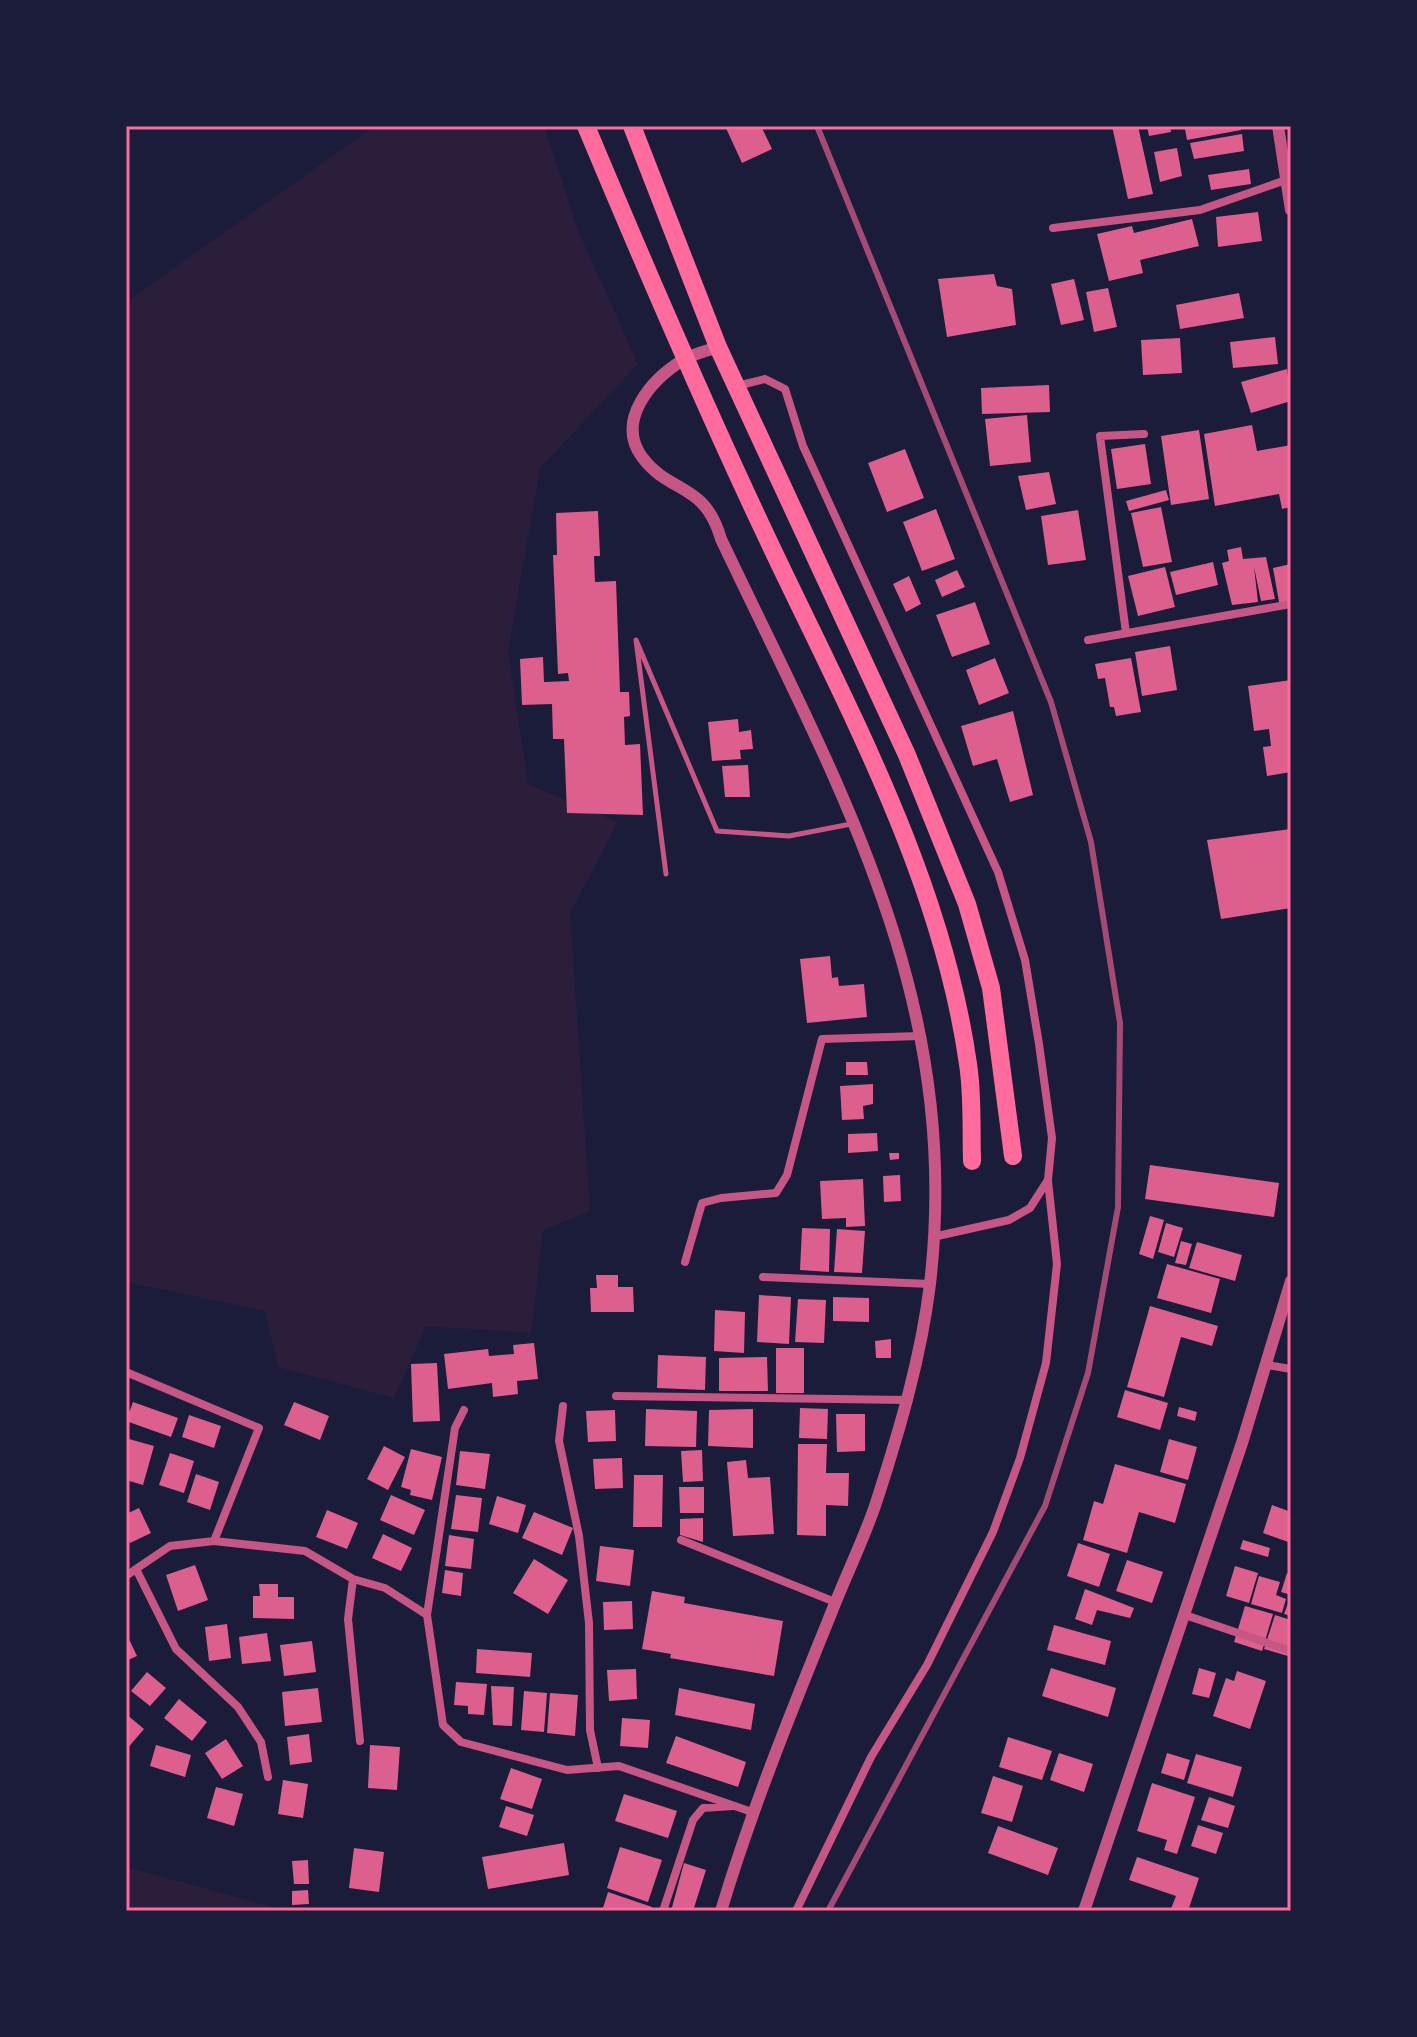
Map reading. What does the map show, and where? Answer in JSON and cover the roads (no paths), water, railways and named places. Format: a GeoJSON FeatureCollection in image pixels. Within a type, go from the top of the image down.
{"type":"FeatureCollection","features":[{"type":"Feature","properties":{"kind":"highway"},"geometry":{"type":"LineString","coordinates":[[586,126],[683,360],[876,770],[936,921],[956,997],[969,1067],[972,1161]]}},
{"type":"Feature","properties":{"kind":"highway"},"geometry":{"type":"LineString","coordinates":[[632,126],[718,347],[907,755],[967,904],[991,988],[1013,1156]]}},
{"type":"Feature","properties":{"kind":"street"},"geometry":{"type":"LineString","coordinates":[[1278,126],[1291,210]]}},
{"type":"Feature","properties":{"kind":"street"},"geometry":{"type":"LineString","coordinates":[[1053,228],[1200,210],[1286,180]]}},
{"type":"Feature","properties":{"kind":"street"},"geometry":{"type":"LineString","coordinates":[[718,347],[683,360],[641,400],[632,421],[634,440],[641,456],[658,472],[698,496],[715,519],[721,539],[856,823],[901,952],[921,1036],[936,1166],[930,1284],[907,1400],[874,1507],[752,1812],[721,1911]]}},
{"type":"Feature","properties":{"kind":"street"},"geometry":{"type":"LineString","coordinates":[[736,386],[765,379],[785,389],[803,446],[998,872],[1025,960],[1039,1044],[1052,1138],[1048,1180],[1057,1264],[1046,1363],[1020,1458],[993,1532],[927,1665],[871,1757],[796,1911]]}},
{"type":"Feature","properties":{"kind":"street"},"geometry":{"type":"LineString","coordinates":[[1126,633],[1100,436],[1144,434]]}},
{"type":"Feature","properties":{"kind":"street"},"geometry":{"type":"LineString","coordinates":[[1088,640],[1291,604]]}},
{"type":"Feature","properties":{"kind":"street"},"geometry":{"type":"LineString","coordinates":[[685,1262],[702,1203],[721,1198],[776,1193],[787,1175],[822,1039],[921,1036]]}},
{"type":"Feature","properties":{"kind":"street"},"geometry":{"type":"LineString","coordinates":[[933,1237],[1009,1220],[1030,1208],[1048,1180]]}},
{"type":"Feature","properties":{"kind":"street"},"geometry":{"type":"LineString","coordinates":[[763,1277],[930,1284]]}},
{"type":"Feature","properties":{"kind":"street"},"geometry":{"type":"LineString","coordinates":[[1084,1911],[1185,1615],[1267,1365],[1291,1281]]}},
{"type":"Feature","properties":{"kind":"street"},"geometry":{"type":"LineString","coordinates":[[1267,1365],[1291,1369]]}},
{"type":"Feature","properties":{"kind":"street"},"geometry":{"type":"LineString","coordinates":[[126,1372],[259,1428],[214,1541]]}},
{"type":"Feature","properties":{"kind":"street"},"geometry":{"type":"LineString","coordinates":[[616,1396],[907,1400]]}},
{"type":"Feature","properties":{"kind":"street"},"geometry":{"type":"LineString","coordinates":[[563,1406],[559,1441],[579,1536],[589,1623],[590,1730],[598,1768]]}},
{"type":"Feature","properties":{"kind":"street"},"geometry":{"type":"LineString","coordinates":[[464,1410],[455,1428],[427,1615],[443,1725],[461,1742],[567,1770],[619,1766],[752,1812]]}},
{"type":"Feature","properties":{"kind":"street"},"geometry":{"type":"LineString","coordinates":[[681,1540],[835,1602]]}},
{"type":"Feature","properties":{"kind":"street"},"geometry":{"type":"LineString","coordinates":[[126,1576],[170,1546],[214,1541],[305,1551],[353,1579],[385,1588],[427,1615]]}},
{"type":"Feature","properties":{"kind":"street"},"geometry":{"type":"LineString","coordinates":[[136,1569],[176,1649],[238,1707],[261,1742],[268,1777]]}},
{"type":"Feature","properties":{"kind":"street"},"geometry":{"type":"LineString","coordinates":[[353,1579],[348,1619],[360,1741]]}},
{"type":"Feature","properties":{"kind":"street"},"geometry":{"type":"LineString","coordinates":[[1185,1615],[1291,1651]]}},
{"type":"Feature","properties":{"kind":"street"},"geometry":{"type":"LineString","coordinates":[[663,1911],[693,1820],[703,1808],[738,1805]]}},
{"type":"Feature","properties":{"kind":"lane"},"geometry":{"type":"LineString","coordinates":[[666,874],[636,640],[717,831],[789,836],[856,823]]}},
{"type":"Feature","properties":{"kind":"railway"},"geometry":{"type":"LineString","coordinates":[[817,126],[1051,702],[1091,842],[1120,1023],[1118,1207],[1088,1373],[1045,1506],[828,1911]]}}]}
